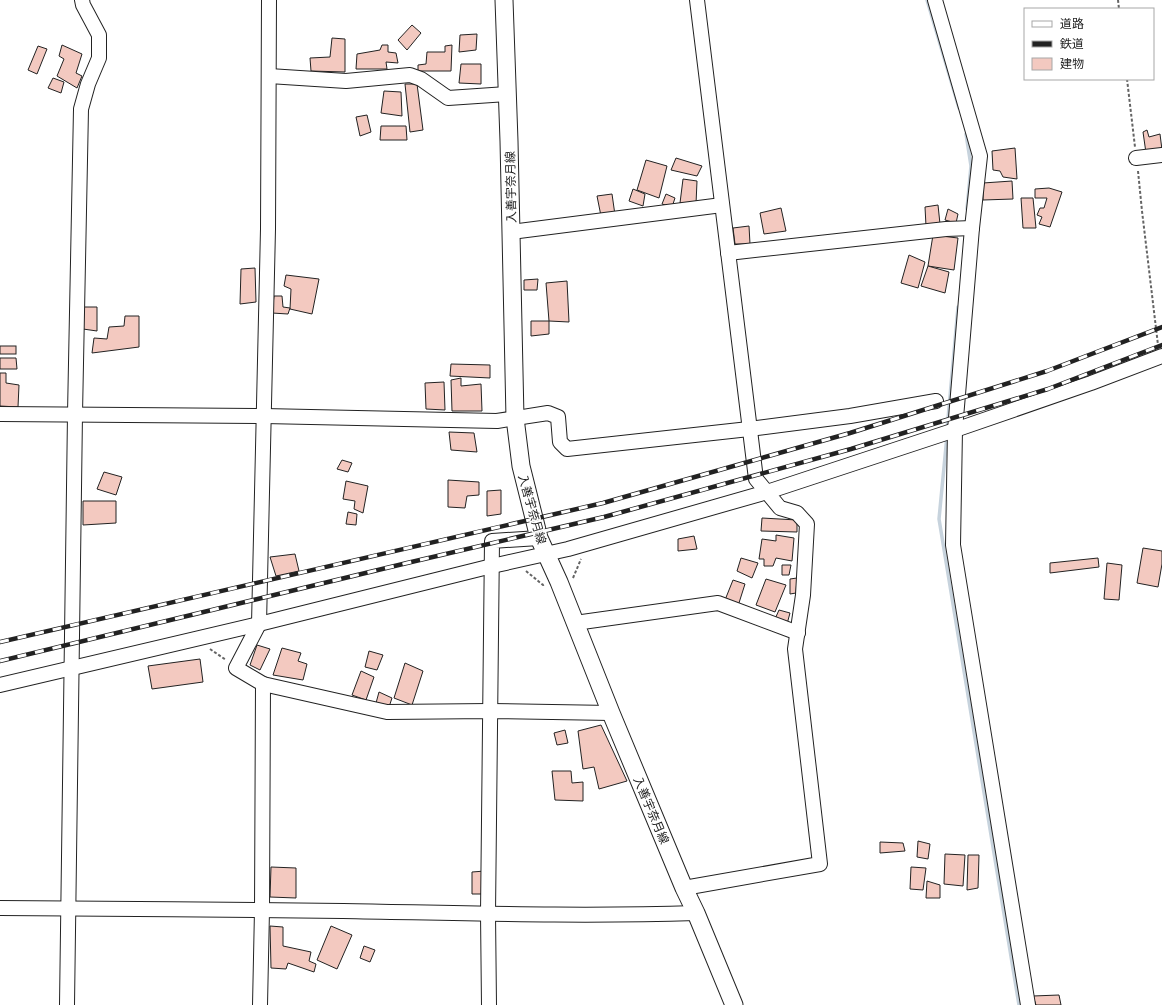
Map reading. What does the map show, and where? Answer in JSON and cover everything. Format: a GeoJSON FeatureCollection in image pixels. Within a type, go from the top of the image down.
{"type":"FeatureCollection","features":[{"type":"Feature","properties":{"kind":"main road","name":"入善宇奈月線"},"geometry":{"type":"LineString","coordinates":[[504,0],[516,418],[520,466],[539,538],[559,582],[611,713],[734,1005]]}},
{"type":"Feature","properties":{"kind":"street"},"geometry":{"type":"LineString","coordinates":[[67,1005],[75,414],[81,109],[88,84],[99,58],[100,35],[83,5],[82,0]]}},
{"type":"Feature","properties":{"kind":"street"},"geometry":{"type":"LineString","coordinates":[[269,0],[270,76],[259,624],[236,668],[263,684],[387,712],[490,711],[611,713]]}},
{"type":"Feature","properties":{"kind":"street"},"geometry":{"type":"LineString","coordinates":[[684,888],[820,864],[795,649],[803,595],[807,524],[797,513],[780,508],[756,479],[697,0]]}},
{"type":"Feature","properties":{"kind":"street"},"geometry":{"type":"LineString","coordinates":[[935,0],[980,156],[972,228],[955,430],[953,545],[1028,1005]]}},
{"type":"Feature","properties":{"kind":"street"},"geometry":{"type":"LineString","coordinates":[[270,76],[346,81],[410,75],[421,79],[448,98],[507,94]]}},
{"type":"Feature","properties":{"kind":"street"},"geometry":{"type":"LineString","coordinates":[[1136,158],[1162,155]]}},
{"type":"Feature","properties":{"kind":"street"},"geometry":{"type":"LineString","coordinates":[[511,232],[722,205]]}},
{"type":"Feature","properties":{"kind":"street"},"geometry":{"type":"LineString","coordinates":[[728,253],[946,229],[972,228]]}},
{"type":"Feature","properties":{"kind":"street"},"geometry":{"type":"LineString","coordinates":[[0,684],[259,624],[492,566],[546,555],[767,492],[1091,383],[1160,353]]}},
{"type":"Feature","properties":{"kind":"street"},"geometry":{"type":"LineString","coordinates":[[0,414],[497,420],[548,413],[558,417],[560,442],[566,449],[750,429],[850,416],[936,401]]}},
{"type":"Feature","properties":{"kind":"street"},"geometry":{"type":"LineString","coordinates":[[489,1005],[488,914],[492,542],[539,538]]}},
{"type":"Feature","properties":{"kind":"street"},"geometry":{"type":"LineString","coordinates":[[575,623],[718,603],[798,633]]}},
{"type":"Feature","properties":{"kind":"street"},"geometry":{"type":"LineString","coordinates":[[260,1005],[263,684]]}},
{"type":"Feature","properties":{"kind":"street"},"geometry":{"type":"LineString","coordinates":[[0,908],[262,910],[488,914],[652,915],[696,913]]}},
{"type":"Feature","properties":{"kind":"path"},"geometry":{"type":"LineString","coordinates":[[1127,80],[1160,353]]}},
{"type":"Feature","properties":{"kind":"building"},"geometry":{"type":"Polygon","coordinates":[[[412,25],[421,33],[407,50],[398,40],[412,25]]]}},
{"type":"Feature","properties":{"kind":"building"},"geometry":{"type":"Polygon","coordinates":[[[477,34],[476,50],[459,52],[460,35],[477,34]]]}},
{"type":"Feature","properties":{"kind":"building"},"geometry":{"type":"Polygon","coordinates":[[[332,38],[345,39],[345,72],[311,71],[310,58],[330,57],[332,38]]]}},
{"type":"Feature","properties":{"kind":"building"},"geometry":{"type":"Polygon","coordinates":[[[62,45],[82,54],[76,73],[82,76],[77,88],[57,76],[64,59],[59,56],[62,45]]]}},
{"type":"Feature","properties":{"kind":"building"},"geometry":{"type":"Polygon","coordinates":[[[382,45],[388,45],[388,52],[396,53],[398,63],[386,62],[387,69],[356,69],[357,54],[380,50],[382,45]]]}},
{"type":"Feature","properties":{"kind":"building"},"geometry":{"type":"Polygon","coordinates":[[[452,45],[451,71],[418,71],[418,65],[426,64],[427,52],[445,52],[445,46],[452,45]]]}},
{"type":"Feature","properties":{"kind":"building"},"geometry":{"type":"Polygon","coordinates":[[[38,46],[47,49],[37,74],[28,70],[38,46]]]}},
{"type":"Feature","properties":{"kind":"building"},"geometry":{"type":"Polygon","coordinates":[[[461,64],[481,64],[481,84],[459,83],[461,64]]]}},
{"type":"Feature","properties":{"kind":"building"},"geometry":{"type":"Polygon","coordinates":[[[53,78],[64,82],[61,93],[48,88],[53,78]]]}},
{"type":"Feature","properties":{"kind":"building"},"geometry":{"type":"Polygon","coordinates":[[[405,84],[417,84],[423,130],[410,132],[405,84]]]}},
{"type":"Feature","properties":{"kind":"building"},"geometry":{"type":"Polygon","coordinates":[[[384,91],[401,92],[402,116],[381,113],[384,91]]]}},
{"type":"Feature","properties":{"kind":"building"},"geometry":{"type":"Polygon","coordinates":[[[367,115],[371,132],[360,136],[356,117],[367,115]]]}},
{"type":"Feature","properties":{"kind":"building"},"geometry":{"type":"Polygon","coordinates":[[[381,126],[406,126],[407,140],[380,140],[381,126]]]}},
{"type":"Feature","properties":{"kind":"building"},"geometry":{"type":"Polygon","coordinates":[[[1147,130],[1149,137],[1160,134],[1162,150],[1146,153],[1143,132],[1147,130]]]}},
{"type":"Feature","properties":{"kind":"building"},"geometry":{"type":"Polygon","coordinates":[[[1015,148],[1017,179],[1003,177],[1000,171],[993,170],[992,151],[1015,148]]]}},
{"type":"Feature","properties":{"kind":"building"},"geometry":{"type":"Polygon","coordinates":[[[676,158],[702,166],[697,176],[671,170],[676,158]]]}},
{"type":"Feature","properties":{"kind":"building"},"geometry":{"type":"Polygon","coordinates":[[[646,160],[667,166],[659,198],[637,190],[646,160]]]}},
{"type":"Feature","properties":{"kind":"building"},"geometry":{"type":"Polygon","coordinates":[[[683,179],[697,181],[696,204],[680,203],[683,179]]]}},
{"type":"Feature","properties":{"kind":"building"},"geometry":{"type":"Polygon","coordinates":[[[1012,181],[1013,199],[983,200],[983,183],[1012,181]]]}},
{"type":"Feature","properties":{"kind":"building"},"geometry":{"type":"Polygon","coordinates":[[[1049,188],[1062,192],[1050,227],[1039,224],[1042,217],[1037,215],[1040,208],[1044,208],[1047,198],[1035,198],[1035,189],[1049,188]]]}},
{"type":"Feature","properties":{"kind":"building"},"geometry":{"type":"Polygon","coordinates":[[[633,189],[645,194],[643,206],[629,201],[633,189]]]}},
{"type":"Feature","properties":{"kind":"building"},"geometry":{"type":"Polygon","coordinates":[[[612,194],[615,215],[601,216],[597,196],[612,194]]]}},
{"type":"Feature","properties":{"kind":"building"},"geometry":{"type":"Polygon","coordinates":[[[666,194],[675,198],[672,207],[662,204],[666,194]]]}},
{"type":"Feature","properties":{"kind":"building"},"geometry":{"type":"Polygon","coordinates":[[[1021,198],[1033,198],[1036,228],[1023,228],[1021,198]]]}},
{"type":"Feature","properties":{"kind":"building"},"geometry":{"type":"Polygon","coordinates":[[[938,205],[940,224],[926,226],[925,207],[938,205]]]}},
{"type":"Feature","properties":{"kind":"building"},"geometry":{"type":"Polygon","coordinates":[[[781,208],[786,231],[764,234],[760,213],[781,208]]]}},
{"type":"Feature","properties":{"kind":"building"},"geometry":{"type":"Polygon","coordinates":[[[948,209],[958,214],[956,223],[945,220],[948,209]]]}},
{"type":"Feature","properties":{"kind":"building"},"geometry":{"type":"Polygon","coordinates":[[[749,226],[750,244],[735,244],[733,228],[749,226]]]}},
{"type":"Feature","properties":{"kind":"building"},"geometry":{"type":"Polygon","coordinates":[[[933,235],[958,238],[954,270],[928,266],[933,235]]]}},
{"type":"Feature","properties":{"kind":"building"},"geometry":{"type":"Polygon","coordinates":[[[909,255],[925,262],[918,288],[901,283],[909,255]]]}},
{"type":"Feature","properties":{"kind":"building"},"geometry":{"type":"Polygon","coordinates":[[[928,266],[949,272],[945,293],[921,286],[928,266]]]}},
{"type":"Feature","properties":{"kind":"building"},"geometry":{"type":"Polygon","coordinates":[[[255,268],[256,302],[240,304],[241,269],[255,268]]]}},
{"type":"Feature","properties":{"kind":"building"},"geometry":{"type":"Polygon","coordinates":[[[286,275],[319,279],[312,314],[290,309],[291,289],[284,286],[286,275]]]}},
{"type":"Feature","properties":{"kind":"building"},"geometry":{"type":"Polygon","coordinates":[[[538,279],[537,290],[524,290],[524,280],[538,279]]]}},
{"type":"Feature","properties":{"kind":"building"},"geometry":{"type":"Polygon","coordinates":[[[567,281],[569,322],[549,321],[546,283],[567,281]]]}},
{"type":"Feature","properties":{"kind":"building"},"geometry":{"type":"Polygon","coordinates":[[[274,296],[282,296],[283,307],[290,308],[288,314],[272,313],[274,296]]]}},
{"type":"Feature","properties":{"kind":"building"},"geometry":{"type":"Polygon","coordinates":[[[84,307],[97,307],[97,331],[83,329],[84,307]]]}},
{"type":"Feature","properties":{"kind":"building"},"geometry":{"type":"Polygon","coordinates":[[[125,316],[139,316],[139,347],[92,353],[94,338],[107,339],[109,327],[124,326],[125,316]]]}},
{"type":"Feature","properties":{"kind":"building"},"geometry":{"type":"Polygon","coordinates":[[[531,321],[549,321],[549,334],[531,336],[531,321]]]}},
{"type":"Feature","properties":{"kind":"building"},"geometry":{"type":"Polygon","coordinates":[[[0,346],[16,346],[16,354],[0,354],[0,346]]]}},
{"type":"Feature","properties":{"kind":"building"},"geometry":{"type":"Polygon","coordinates":[[[0,358],[16,358],[17,369],[0,369],[0,358]]]}},
{"type":"Feature","properties":{"kind":"building"},"geometry":{"type":"Polygon","coordinates":[[[451,364],[490,365],[490,378],[450,376],[451,364]]]}},
{"type":"Feature","properties":{"kind":"building"},"geometry":{"type":"Polygon","coordinates":[[[0,373],[6,373],[6,383],[19,385],[18,407],[0,406],[0,373]]]}},
{"type":"Feature","properties":{"kind":"building"},"geometry":{"type":"Polygon","coordinates":[[[461,378],[461,386],[481,384],[482,411],[452,411],[451,380],[461,378]]]}},
{"type":"Feature","properties":{"kind":"building"},"geometry":{"type":"Polygon","coordinates":[[[444,382],[445,410],[426,409],[425,383],[444,382]]]}},
{"type":"Feature","properties":{"kind":"building"},"geometry":{"type":"Polygon","coordinates":[[[449,432],[474,433],[477,452],[451,450],[449,432]]]}},
{"type":"Feature","properties":{"kind":"building"},"geometry":{"type":"Polygon","coordinates":[[[342,460],[352,463],[348,472],[337,469],[342,460]]]}},
{"type":"Feature","properties":{"kind":"building"},"geometry":{"type":"Polygon","coordinates":[[[104,472],[122,477],[116,495],[97,489],[104,472]]]}},
{"type":"Feature","properties":{"kind":"building"},"geometry":{"type":"Polygon","coordinates":[[[448,480],[479,482],[479,495],[467,496],[465,508],[448,507],[448,480]]]}},
{"type":"Feature","properties":{"kind":"building"},"geometry":{"type":"Polygon","coordinates":[[[346,481],[368,486],[363,513],[354,509],[355,501],[343,499],[346,481]]]}},
{"type":"Feature","properties":{"kind":"building"},"geometry":{"type":"Polygon","coordinates":[[[501,490],[501,514],[487,516],[487,491],[501,490]]]}},
{"type":"Feature","properties":{"kind":"building"},"geometry":{"type":"Polygon","coordinates":[[[83,501],[116,501],[116,523],[83,525],[83,501]]]}},
{"type":"Feature","properties":{"kind":"building"},"geometry":{"type":"Polygon","coordinates":[[[348,512],[357,514],[356,525],[346,524],[348,512]]]}},
{"type":"Feature","properties":{"kind":"building"},"geometry":{"type":"Polygon","coordinates":[[[762,518],[797,520],[797,532],[761,531],[762,518]]]}},
{"type":"Feature","properties":{"kind":"building"},"geometry":{"type":"Polygon","coordinates":[[[776,535],[794,538],[792,561],[776,558],[773,566],[764,566],[764,559],[759,559],[762,539],[776,541],[776,535]]]}},
{"type":"Feature","properties":{"kind":"building"},"geometry":{"type":"Polygon","coordinates":[[[694,536],[697,549],[678,551],[678,539],[694,536]]]}},
{"type":"Feature","properties":{"kind":"building"},"geometry":{"type":"Polygon","coordinates":[[[1143,548],[1162,551],[1162,564],[1158,587],[1137,583],[1143,548]]]}},
{"type":"Feature","properties":{"kind":"building"},"geometry":{"type":"Polygon","coordinates":[[[295,554],[299,571],[276,576],[270,557],[295,554]]]}},
{"type":"Feature","properties":{"kind":"building"},"geometry":{"type":"Polygon","coordinates":[[[741,558],[758,563],[752,578],[737,571],[741,558]]]}},
{"type":"Feature","properties":{"kind":"building"},"geometry":{"type":"Polygon","coordinates":[[[1098,558],[1099,567],[1050,573],[1050,563],[1098,558]]]}},
{"type":"Feature","properties":{"kind":"building"},"geometry":{"type":"Polygon","coordinates":[[[1107,563],[1122,565],[1119,600],[1104,599],[1107,563]]]}},
{"type":"Feature","properties":{"kind":"building"},"geometry":{"type":"Polygon","coordinates":[[[782,565],[791,565],[789,575],[782,575],[782,565]]]}},
{"type":"Feature","properties":{"kind":"building"},"geometry":{"type":"Polygon","coordinates":[[[797,578],[796,593],[790,594],[790,579],[797,578]]]}},
{"type":"Feature","properties":{"kind":"building"},"geometry":{"type":"Polygon","coordinates":[[[766,579],[786,585],[775,612],[756,605],[766,579]]]}},
{"type":"Feature","properties":{"kind":"building"},"geometry":{"type":"Polygon","coordinates":[[[733,580],[745,584],[738,606],[725,600],[733,580]]]}},
{"type":"Feature","properties":{"kind":"building"},"geometry":{"type":"Polygon","coordinates":[[[779,610],[790,613],[787,624],[775,619],[779,610]]]}},
{"type":"Feature","properties":{"kind":"building"},"geometry":{"type":"Polygon","coordinates":[[[257,645],[270,649],[260,670],[250,665],[257,645]]]}},
{"type":"Feature","properties":{"kind":"building"},"geometry":{"type":"Polygon","coordinates":[[[282,648],[301,653],[298,661],[307,664],[303,680],[273,675],[282,648]]]}},
{"type":"Feature","properties":{"kind":"building"},"geometry":{"type":"Polygon","coordinates":[[[369,651],[383,655],[377,670],[365,667],[369,651]]]}},
{"type":"Feature","properties":{"kind":"building"},"geometry":{"type":"Polygon","coordinates":[[[200,659],[203,682],[152,689],[148,666],[200,659]]]}},
{"type":"Feature","properties":{"kind":"building"},"geometry":{"type":"Polygon","coordinates":[[[405,663],[423,671],[412,705],[394,698],[405,663]]]}},
{"type":"Feature","properties":{"kind":"building"},"geometry":{"type":"Polygon","coordinates":[[[361,671],[374,677],[366,700],[352,695],[361,671]]]}},
{"type":"Feature","properties":{"kind":"building"},"geometry":{"type":"Polygon","coordinates":[[[379,692],[392,698],[389,707],[376,703],[379,692]]]}},
{"type":"Feature","properties":{"kind":"building"},"geometry":{"type":"Polygon","coordinates":[[[601,725],[627,781],[599,789],[594,767],[583,769],[578,731],[601,725]]]}},
{"type":"Feature","properties":{"kind":"building"},"geometry":{"type":"Polygon","coordinates":[[[565,730],[568,743],[557,745],[554,733],[565,730]]]}},
{"type":"Feature","properties":{"kind":"building"},"geometry":{"type":"Polygon","coordinates":[[[552,771],[571,771],[572,783],[583,782],[583,801],[555,800],[552,771]]]}},
{"type":"Feature","properties":{"kind":"building"},"geometry":{"type":"Polygon","coordinates":[[[918,841],[930,844],[928,859],[917,857],[918,841]]]}},
{"type":"Feature","properties":{"kind":"building"},"geometry":{"type":"Polygon","coordinates":[[[880,842],[903,843],[905,851],[880,853],[880,842]]]}},
{"type":"Feature","properties":{"kind":"building"},"geometry":{"type":"Polygon","coordinates":[[[945,854],[965,855],[963,886],[944,884],[945,854]]]}},
{"type":"Feature","properties":{"kind":"building"},"geometry":{"type":"Polygon","coordinates":[[[968,855],[979,855],[978,888],[967,890],[968,855]]]}},
{"type":"Feature","properties":{"kind":"building"},"geometry":{"type":"Polygon","coordinates":[[[271,867],[296,868],[296,898],[270,897],[271,867]]]}},
{"type":"Feature","properties":{"kind":"building"},"geometry":{"type":"Polygon","coordinates":[[[911,867],[926,868],[923,890],[910,889],[911,867]]]}},
{"type":"Feature","properties":{"kind":"building"},"geometry":{"type":"Polygon","coordinates":[[[485,871],[486,894],[472,894],[472,872],[485,871]]]}},
{"type":"Feature","properties":{"kind":"building"},"geometry":{"type":"Polygon","coordinates":[[[927,881],[940,885],[940,898],[926,898],[927,881]]]}},
{"type":"Feature","properties":{"kind":"building"},"geometry":{"type":"Polygon","coordinates":[[[270,926],[283,927],[283,946],[311,952],[309,961],[316,964],[314,972],[288,963],[286,969],[271,968],[270,926]]]}},
{"type":"Feature","properties":{"kind":"building"},"geometry":{"type":"Polygon","coordinates":[[[331,926],[352,935],[337,969],[317,960],[331,926]]]}},
{"type":"Feature","properties":{"kind":"building"},"geometry":{"type":"Polygon","coordinates":[[[364,946],[375,950],[370,962],[360,958],[364,946]]]}},
{"type":"Feature","properties":{"kind":"building"},"geometry":{"type":"Polygon","coordinates":[[[1059,995],[1061,1005],[1036,1005],[1033,996],[1059,995]]]}},
{"type":"Feature","properties":{"kind":"waterway"},"geometry":{"type":"LineString","coordinates":[[927,0],[959,108]]}},
{"type":"Feature","properties":{"kind":"waterway"},"geometry":{"type":"LineString","coordinates":[[966,134],[971,166],[967,209]]}},
{"type":"Feature","properties":{"kind":"waterway"},"geometry":{"type":"LineString","coordinates":[[947,430],[958,307]]}},
{"type":"Feature","properties":{"kind":"waterway"},"geometry":{"type":"LineString","coordinates":[[947,436],[939,519],[1019,1005]]}},
{"type":"Feature","properties":{"kind":"railway"},"geometry":{"type":"LineString","coordinates":[[0,642],[603,503],[850,433],[1047,371],[1162,327]]}},
{"type":"Feature","properties":{"kind":"railway"},"geometry":{"type":"LineString","coordinates":[[0,661],[604,517],[851,449],[1048,389],[1162,345]]}}]}
